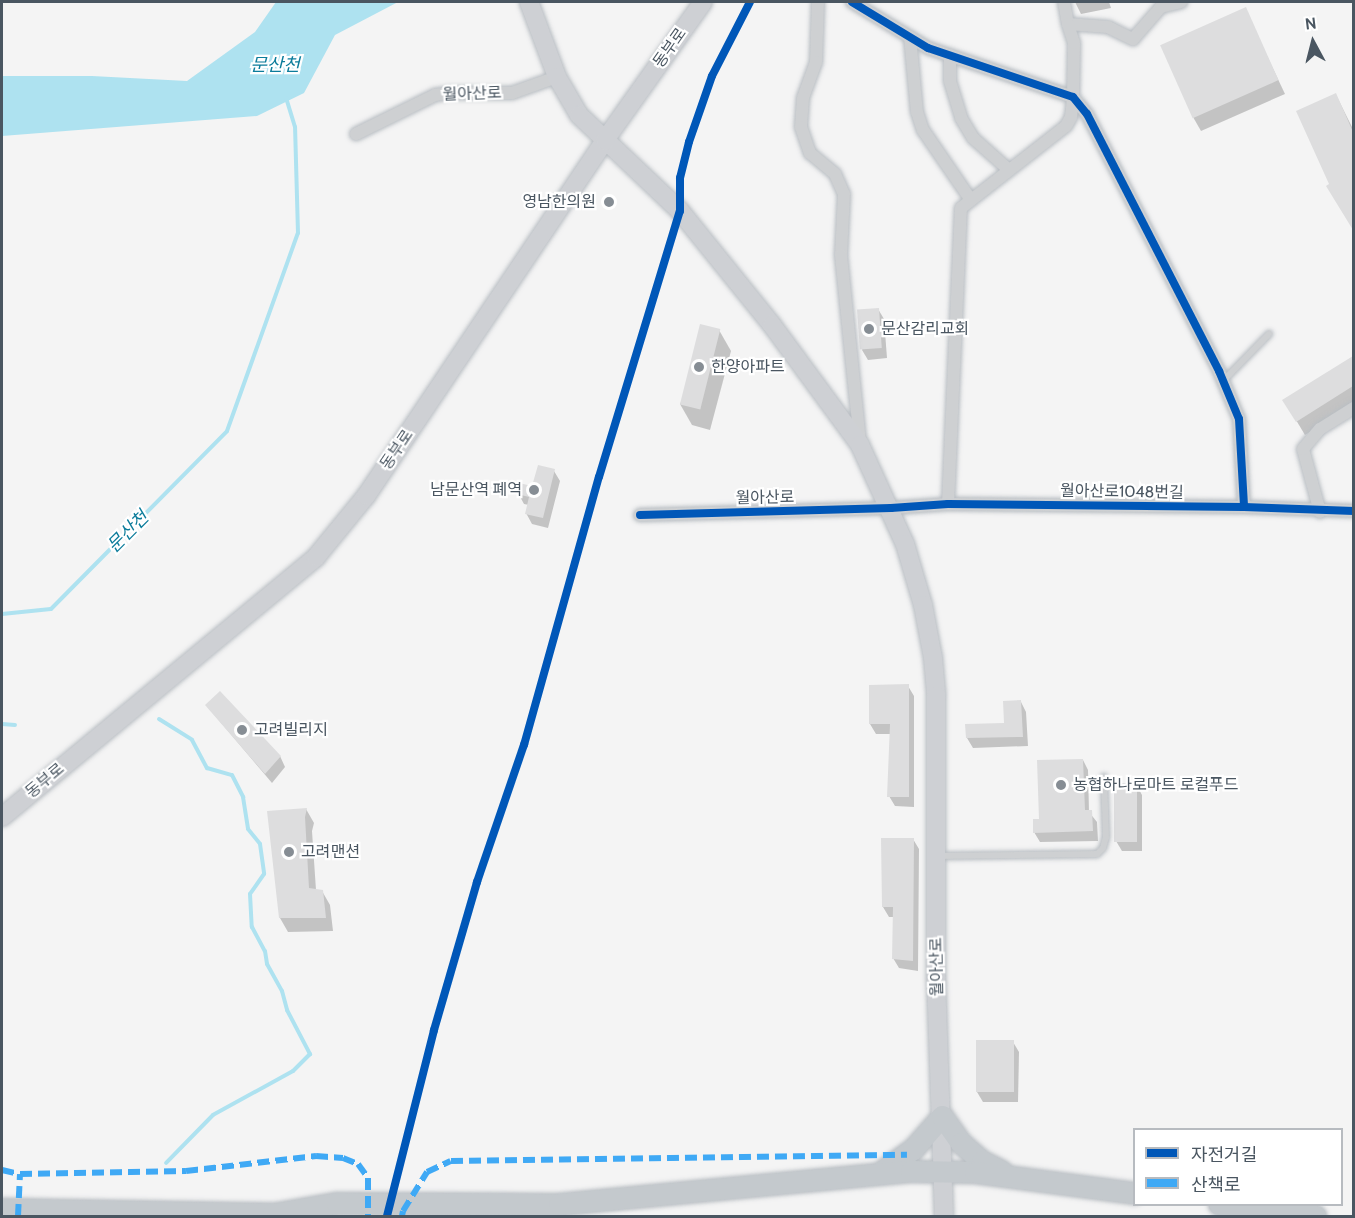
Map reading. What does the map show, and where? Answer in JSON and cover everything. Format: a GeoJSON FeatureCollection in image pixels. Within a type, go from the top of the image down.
{"type":"FeatureCollection","features":[{"type":"Feature","properties":{"kind":"highway"},"geometry":{"type":"LineString","coordinates":[[877,1174],[913,1149],[942,1116],[961,1143],[981,1161],[1022,1178]]}},
{"type":"Feature","properties":{"kind":"highway"},"geometry":{"type":"LineString","coordinates":[[2,1209],[273,1214],[336,1209],[452,1210],[559,1204],[877,1174],[943,1171],[1022,1178],[1133,1193]]}},
{"type":"Feature","properties":{"kind":"highway"},"geometry":{"type":"LineString","coordinates":[[1235,1206],[1315,1216]]}},
{"type":"Feature","properties":{"kind":"highway"},"geometry":{"type":"LineString","coordinates":[[452,1210],[533,1216]]}},
{"type":"Feature","properties":{"kind":"main road","name":"월아산로"},"geometry":{"type":"LineString","coordinates":[[529,2],[558,77],[579,114],[680,211],[772,325],[860,445],[891,508],[913,567],[933,658],[936,696],[936,976],[944,1216]]}},
{"type":"Feature","properties":{"kind":"main road","name":"동부로"},"geometry":{"type":"LineString","coordinates":[[2,817],[316,557],[366,496],[605,140],[703,2]]}},
{"type":"Feature","properties":{"kind":"street"},"geometry":{"type":"LineString","coordinates":[[818,2],[816,62],[803,98],[801,127],[810,153],[835,174],[844,194],[843,279],[860,445]]}},
{"type":"Feature","properties":{"kind":"street"},"geometry":{"type":"LineString","coordinates":[[852,2],[928,48],[1073,97],[1096,130],[1223,382],[1239,419],[1244,507]]}},
{"type":"Feature","properties":{"kind":"street"},"geometry":{"type":"LineString","coordinates":[[948,504],[961,208],[1066,126],[1071,117],[1074,43],[1064,2]]}},
{"type":"Feature","properties":{"kind":"street"},"geometry":{"type":"LineString","coordinates":[[1068,24],[1108,27],[1133,39],[1161,8],[1181,2]]}},
{"type":"Feature","properties":{"kind":"street"},"geometry":{"type":"LineString","coordinates":[[910,37],[917,112],[923,130],[970,200]]}},
{"type":"Feature","properties":{"kind":"street"},"geometry":{"type":"LineString","coordinates":[[950,55],[950,81],[961,118],[973,138],[1009,170]]}},
{"type":"Feature","properties":{"kind":"street","name":"월아산로"},"geometry":{"type":"LineString","coordinates":[[356,134],[435,95],[512,93],[558,77]]}},
{"type":"Feature","properties":{"kind":"street"},"geometry":{"type":"LineString","coordinates":[[1320,512],[1303,449],[1320,429],[1353,408]]}},
{"type":"Feature","properties":{"kind":"street","name":"월아산로1048번길"},"geometry":{"type":"LineString","coordinates":[[891,508],[948,504],[1244,507],[1320,512],[1353,511]]}},
{"type":"Feature","properties":{"kind":"street","name":"월아산로"},"geometry":{"type":"LineString","coordinates":[[640,515],[891,508]]}},
{"type":"Feature","properties":{"kind":"lane"},"geometry":{"type":"LineString","coordinates":[[1223,382],[1269,334]]}},
{"type":"Feature","properties":{"kind":"lane"},"geometry":{"type":"LineString","coordinates":[[936,856],[1097,854],[1103,848],[1106,837],[1104,777]]}},
{"type":"Feature","properties":{"kind":"water","name":"문산천"},"geometry":{"type":"Polygon","coordinates":[[[276,2],[398,2],[335,35],[304,93],[257,116],[2,136],[2,76],[92,76],[187,81],[255,32],[276,2]]]}},
{"type":"Feature","properties":{"kind":"building"},"geometry":{"type":"Polygon","coordinates":[[[1246,7],[1279,80],[1193,118],[1160,45],[1246,7]]]}},
{"type":"Feature","properties":{"kind":"building"},"geometry":{"type":"Polygon","coordinates":[[[1336,93],[1353,132],[1353,230],[1326,186],[1329,184],[1296,111],[1336,93]]]}},
{"type":"Feature","properties":{"kind":"building","name":"문산감리교회"},"geometry":{"type":"Polygon","coordinates":[[[879,308],[882,348],[860,349],[857,310],[879,308]]]}},
{"type":"Feature","properties":{"kind":"building","name":"한양아파트"},"geometry":{"type":"Polygon","coordinates":[[[700,324],[720,329],[700,410],[680,405],[700,324]]]}},
{"type":"Feature","properties":{"kind":"building"},"geometry":{"type":"Polygon","coordinates":[[[1353,356],[1353,386],[1296,422],[1282,400],[1353,356]]]}},
{"type":"Feature","properties":{"kind":"building","name":"남문산역 폐역"},"geometry":{"type":"Polygon","coordinates":[[[538,465],[555,469],[543,518],[525,514],[529,497],[517,494],[519,483],[532,486],[538,465]]]}},
{"type":"Feature","properties":{"kind":"building"},"geometry":{"type":"Polygon","coordinates":[[[909,684],[909,797],[887,797],[890,724],[869,724],[869,685],[909,684]]]}},
{"type":"Feature","properties":{"kind":"building","name":"고려빌리지"},"geometry":{"type":"Polygon","coordinates":[[[220,691],[281,756],[265,774],[205,705],[220,691]]]}},
{"type":"Feature","properties":{"kind":"building"},"geometry":{"type":"Polygon","coordinates":[[[1021,700],[1023,737],[966,738],[965,724],[1004,723],[1003,701],[1021,700]]]}},
{"type":"Feature","properties":{"kind":"building","name":"농협하나로마트 로컬푸드"},"geometry":{"type":"Polygon","coordinates":[[[1083,759],[1085,810],[1092,810],[1093,831],[1033,833],[1033,819],[1039,819],[1037,760],[1083,759]]]}},
{"type":"Feature","properties":{"kind":"building"},"geometry":{"type":"Polygon","coordinates":[[[1114,783],[1137,783],[1137,842],[1114,842],[1114,783]]]}},
{"type":"Feature","properties":{"kind":"building","name":"고려맨션"},"geometry":{"type":"Polygon","coordinates":[[[307,808],[305,817],[309,888],[323,890],[326,918],[279,918],[267,811],[307,808]]]}},
{"type":"Feature","properties":{"kind":"building"},"geometry":{"type":"Polygon","coordinates":[[[881,838],[914,838],[913,961],[892,959],[893,907],[882,907],[881,838]]]}},
{"type":"Feature","properties":{"kind":"building"},"geometry":{"type":"Polygon","coordinates":[[[976,1040],[1014,1040],[1014,1092],[976,1092],[976,1040]]]}},
{"type":"Feature","properties":{"kind":"waterway","name":"문산천"},"geometry":{"type":"LineString","coordinates":[[2,614],[51,609],[227,431],[298,233],[295,127],[286,98]]}},
{"type":"Feature","properties":{"kind":"waterway"},"geometry":{"type":"LineString","coordinates":[[159,719],[192,740],[207,768],[232,775],[243,797],[248,829],[260,844],[264,874],[250,894],[252,927],[265,951],[267,964],[282,991],[287,1010],[310,1054],[293,1071],[213,1115],[166,1163]]}},
{"type":"Feature","properties":{"kind":"waterway"},"geometry":{"type":"LineString","coordinates":[[2,724],[15,725]]}},
{"type":"Feature","properties":{"kind":"marked path"},"geometry":{"type":"LineString","coordinates":[[402,1216],[427,1172],[451,1161],[907,1155]]}},
{"type":"Feature","properties":{"kind":"marked path"},"geometry":{"type":"LineString","coordinates":[[2,1170],[20,1174],[186,1171],[316,1156],[343,1158],[358,1164],[368,1178],[368,1216]]}},
{"type":"Feature","properties":{"kind":"marked path"},"geometry":{"type":"LineString","coordinates":[[18,1216],[20,1174]]}},
{"type":"Feature","properties":{"kind":"cycle path"},"geometry":{"type":"LineString","coordinates":[[387,1216],[434,1030],[477,882],[524,745],[599,477],[680,211],[680,178],[689,142],[712,76],[750,2]]}},
{"type":"Feature","properties":{"kind":"cycle path"},"geometry":{"type":"LineString","coordinates":[[852,2],[928,48],[1073,97],[1087,114],[1219,371],[1239,419],[1244,507]]}},
{"type":"Feature","properties":{"kind":"cycle path"},"geometry":{"type":"LineString","coordinates":[[640,515],[891,508],[948,504],[1244,507],[1354,511]]}},
{"type":"Feature","properties":{"kind":"place","name":"영남한의원"},"geometry":{"type":"Point","coordinates":[609,202]}},
{"type":"Feature","properties":{"kind":"place","name":"문산감리교회"},"geometry":{"type":"Point","coordinates":[869,329]}},
{"type":"Feature","properties":{"kind":"place","name":"한양아파트"},"geometry":{"type":"Point","coordinates":[699,367]}},
{"type":"Feature","properties":{"kind":"place","name":"남문산역 폐역"},"geometry":{"type":"Point","coordinates":[534,490]}},
{"type":"Feature","properties":{"kind":"place","name":"고려빌리지"},"geometry":{"type":"Point","coordinates":[242,730]}},
{"type":"Feature","properties":{"kind":"place","name":"농협하나로마트 로컬푸드"},"geometry":{"type":"Point","coordinates":[1061,785]}},
{"type":"Feature","properties":{"kind":"place","name":"고려맨션"},"geometry":{"type":"Point","coordinates":[289,852]}}]}
